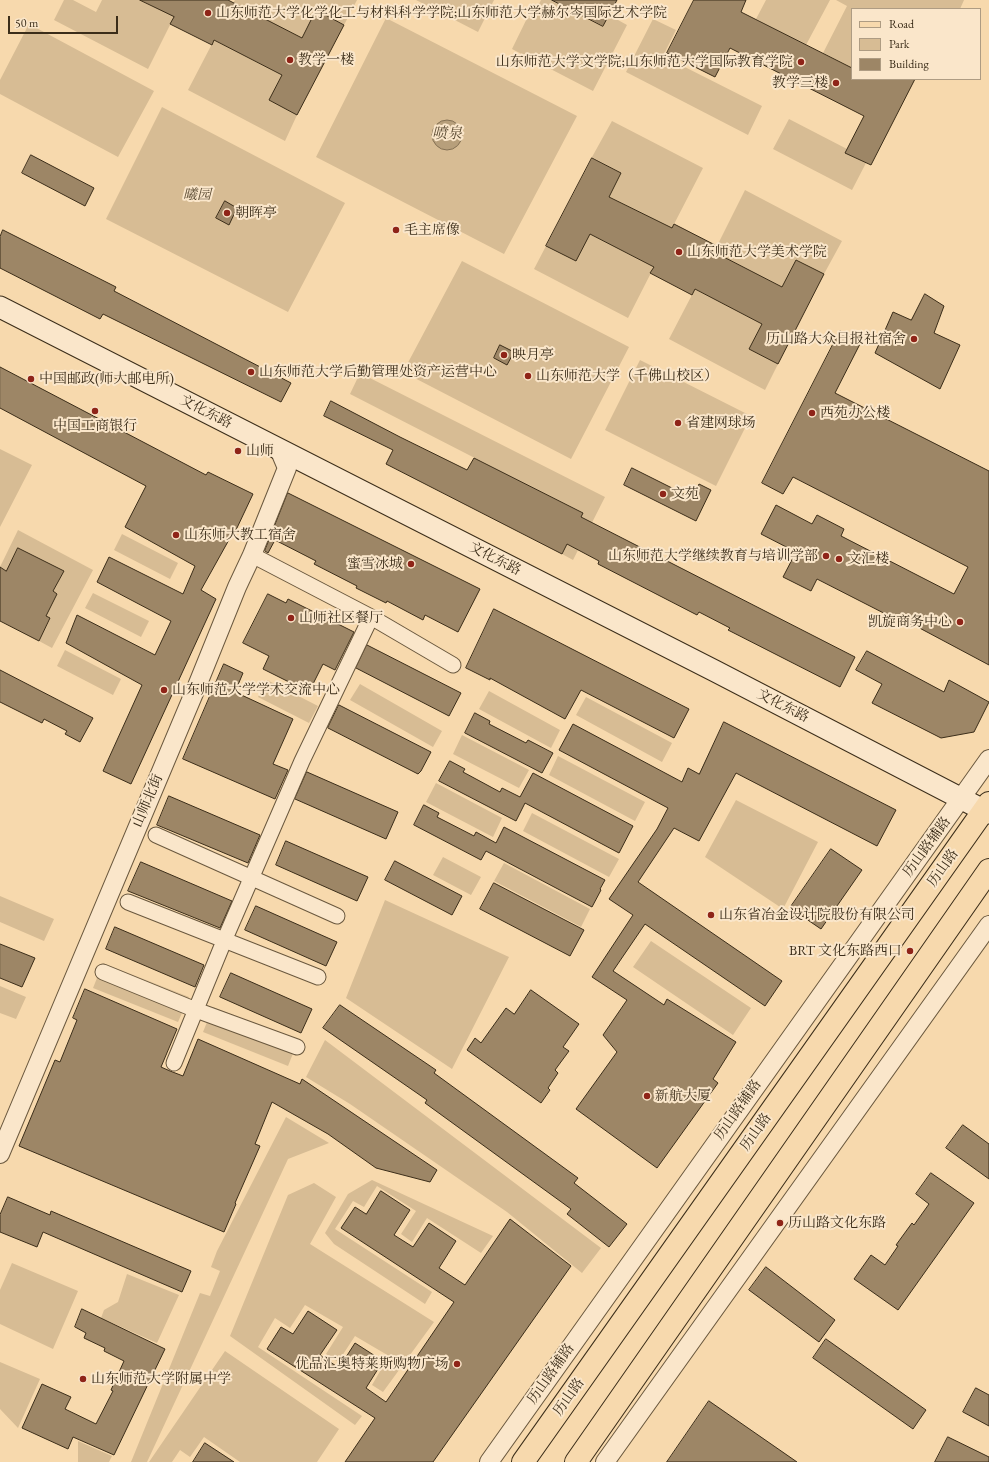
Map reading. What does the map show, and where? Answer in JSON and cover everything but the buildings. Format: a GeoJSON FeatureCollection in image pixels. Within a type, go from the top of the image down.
{"type":"FeatureCollection","features":[{"type":"Feature","properties":{"kind":"main road","name":"文化东路"},"geometry":{"type":"LineString","coordinates":[[0,307],[962,798],[987,808]]}},
{"type":"Feature","properties":{"kind":"main road","name":"历山路"},"geometry":{"type":"LineString","coordinates":[[523,1462],[987,808]]}},
{"type":"Feature","properties":{"kind":"main road"},"geometry":{"type":"LineString","coordinates":[[576,1462],[989,870]]}},
{"type":"Feature","properties":{"kind":"street","name":"山师北街"},"geometry":{"type":"LineString","coordinates":[[0,1154],[252,555],[287,468],[279,449]]}},
{"type":"Feature","properties":{"kind":"street"},"geometry":{"type":"LineString","coordinates":[[252,555],[371,617],[453,665]]}},
{"type":"Feature","properties":{"kind":"street"},"geometry":{"type":"LineString","coordinates":[[174,1063],[251,877],[302,761],[371,617]]}},
{"type":"Feature","properties":{"kind":"street","name":"历山路辅路"},"geometry":{"type":"LineString","coordinates":[[489,1462],[752,1090],[989,759]]}},
{"type":"Feature","properties":{"kind":"street"},"geometry":{"type":"LineString","coordinates":[[156,835],[336,916]]}},
{"type":"Feature","properties":{"kind":"street"},"geometry":{"type":"LineString","coordinates":[[128,902],[318,977]]}},
{"type":"Feature","properties":{"kind":"street"},"geometry":{"type":"LineString","coordinates":[[605,1462],[989,925]]}},
{"type":"Feature","properties":{"kind":"street"},"geometry":{"type":"LineString","coordinates":[[103,972],[196,1010],[297,1048]]}},
{"type":"Feature","properties":{"kind":"green space"},"geometry":{"type":"Polygon","coordinates":[[[64,0],[73,0],[96,12],[102,0],[140,0],[174,17],[148,69],[54,20],[64,0]]]}},
{"type":"Feature","properties":{"kind":"green space"},"geometry":{"type":"Polygon","coordinates":[[[235,0],[357,0],[344,25],[316,11],[302,38],[233,3],[235,0]]]}},
{"type":"Feature","properties":{"kind":"green space"},"geometry":{"type":"Polygon","coordinates":[[[416,0],[494,0],[478,32],[416,0]]]}},
{"type":"Feature","properties":{"kind":"green space"},"geometry":{"type":"Polygon","coordinates":[[[541,0],[552,0],[603,26],[609,15],[627,25],[593,91],[512,49],[533,6],[537,8],[541,0]]]}},
{"type":"Feature","properties":{"kind":"green space"},"geometry":{"type":"Polygon","coordinates":[[[766,0],[830,0],[806,45],[756,19],[766,0]]]}},
{"type":"Feature","properties":{"kind":"green space"},"geometry":{"type":"Polygon","coordinates":[[[836,0],[964,0],[960,8],[851,8],[851,67],[823,53],[847,6],[836,0]]]}},
{"type":"Feature","properties":{"kind":"green space"},"geometry":{"type":"Polygon","coordinates":[[[386,18],[577,116],[504,254],[316,157],[386,18]]]}},
{"type":"Feature","properties":{"kind":"green space"},"geometry":{"type":"Polygon","coordinates":[[[653,19],[676,30],[663,56],[762,106],[748,135],[626,72],[653,19]]]}},
{"type":"Feature","properties":{"kind":"green space"},"geometry":{"type":"Polygon","coordinates":[[[29,24],[154,91],[118,157],[0,94],[0,80],[29,24]]]}},
{"type":"Feature","properties":{"kind":"green space"},"geometry":{"type":"Polygon","coordinates":[[[214,40],[282,75],[269,100],[297,115],[285,141],[188,90],[214,40]]]}},
{"type":"Feature","properties":{"kind":"green space","name":"曦园"},"geometry":{"type":"Polygon","coordinates":[[[162,107],[345,203],[288,312],[106,219],[162,107]]]}},
{"type":"Feature","properties":{"kind":"green space"},"geometry":{"type":"Polygon","coordinates":[[[789,119],[847,149],[846,153],[866,163],[852,190],[773,149],[789,119]]]}},
{"type":"Feature","properties":{"kind":"green space"},"geometry":{"type":"Polygon","coordinates":[[[612,121],[703,168],[672,228],[609,197],[621,173],[592,157],[612,121]]]}},
{"type":"Feature","properties":{"kind":"green space"},"geometry":{"type":"Polygon","coordinates":[[[745,190],[842,241],[824,274],[796,260],[782,287],[714,252],[745,190]]]}},
{"type":"Feature","properties":{"kind":"green space"},"geometry":{"type":"Polygon","coordinates":[[[590,234],[654,267],[628,318],[534,269],[546,246],[590,234]]]}},
{"type":"Feature","properties":{"kind":"green space"},"geometry":{"type":"Polygon","coordinates":[[[462,261],[629,347],[571,459],[403,372],[462,261]]]}},
{"type":"Feature","properties":{"kind":"green space"},"geometry":{"type":"Polygon","coordinates":[[[695,289],[762,324],[749,349],[778,364],[765,390],[669,339],[695,289]]]}},
{"type":"Feature","properties":{"kind":"green space","name":"省建网球场"},"geometry":{"type":"Polygon","coordinates":[[[640,360],[751,416],[716,486],[605,430],[640,360]]]}},
{"type":"Feature","properties":{"kind":"green space"},"geometry":{"type":"Polygon","coordinates":[[[360,373],[605,497],[573,560],[562,554],[582,513],[350,394],[360,373]]]}},
{"type":"Feature","properties":{"kind":"green space"},"geometry":{"type":"Polygon","coordinates":[[[0,449],[32,465],[0,527],[0,449]]]}},
{"type":"Feature","properties":{"kind":"green space"},"geometry":{"type":"Polygon","coordinates":[[[18,530],[93,570],[52,648],[39,641],[50,619],[46,616],[57,594],[53,591],[64,571],[18,548],[6,571],[0,567],[18,530]]]}},
{"type":"Feature","properties":{"kind":"green space"},"geometry":{"type":"Polygon","coordinates":[[[122,534],[178,563],[170,579],[114,550],[122,534]]]}},
{"type":"Feature","properties":{"kind":"green space"},"geometry":{"type":"Polygon","coordinates":[[[93,593],[149,621],[141,637],[85,608],[93,593]]]}},
{"type":"Feature","properties":{"kind":"green space"},"geometry":{"type":"Polygon","coordinates":[[[65,650],[121,679],[113,695],[57,666],[65,650]]]}},
{"type":"Feature","properties":{"kind":"green space"},"geometry":{"type":"Polygon","coordinates":[[[267,680],[318,706],[309,723],[258,697],[267,680]]]}},
{"type":"Feature","properties":{"kind":"green space"},"geometry":{"type":"Polygon","coordinates":[[[360,684],[442,731],[433,747],[350,700],[360,684]]]}},
{"type":"Feature","properties":{"kind":"green space"},"geometry":{"type":"Polygon","coordinates":[[[489,691],[560,730],[551,748],[479,709],[489,691]]]}},
{"type":"Feature","properties":{"kind":"green space"},"geometry":{"type":"Polygon","coordinates":[[[586,697],[672,743],[662,762],[576,715],[586,697]]]}},
{"type":"Feature","properties":{"kind":"green space"},"geometry":{"type":"Polygon","coordinates":[[[462,735],[529,770],[519,788],[453,754],[462,735]]]}},
{"type":"Feature","properties":{"kind":"green space"},"geometry":{"type":"Polygon","coordinates":[[[558,756],[645,802],[635,821],[549,775],[558,756]]]}},
{"type":"Feature","properties":{"kind":"green space"},"geometry":{"type":"Polygon","coordinates":[[[436,783],[502,818],[493,837],[426,802],[436,783]]]}},
{"type":"Feature","properties":{"kind":"green space"},"geometry":{"type":"Polygon","coordinates":[[[736,800],[818,842],[783,909],[705,857],[736,800]]]}},
{"type":"Feature","properties":{"kind":"green space"},"geometry":{"type":"Polygon","coordinates":[[[532,813],[619,859],[609,877],[523,831],[532,813]]]}},
{"type":"Feature","properties":{"kind":"green space"},"geometry":{"type":"Polygon","coordinates":[[[443,857],[481,877],[471,895],[433,875],[443,857]]]}},
{"type":"Feature","properties":{"kind":"green space"},"geometry":{"type":"Polygon","coordinates":[[[504,863],[590,909],[581,927],[494,881],[504,863]]]}},
{"type":"Feature","properties":{"kind":"green space"},"geometry":{"type":"Polygon","coordinates":[[[0,896],[54,919],[44,941],[0,922],[0,896]]]}},
{"type":"Feature","properties":{"kind":"green space"},"geometry":{"type":"Polygon","coordinates":[[[385,900],[509,957],[452,1069],[346,998],[385,900]]]}},
{"type":"Feature","properties":{"kind":"green space"},"geometry":{"type":"Polygon","coordinates":[[[651,941],[751,1008],[733,1035],[633,967],[651,941]]]}},
{"type":"Feature","properties":{"kind":"green space"},"geometry":{"type":"Polygon","coordinates":[[[103,963],[189,997],[178,1022],[93,988],[103,963]]]}},
{"type":"Feature","properties":{"kind":"green space"},"geometry":{"type":"Polygon","coordinates":[[[0,986],[26,997],[16,1019],[0,1013],[0,986]]]}},
{"type":"Feature","properties":{"kind":"green space"},"geometry":{"type":"Polygon","coordinates":[[[213,1007],[298,1041],[288,1066],[203,1032],[213,1007]]]}},
{"type":"Feature","properties":{"kind":"green space"},"geometry":{"type":"Polygon","coordinates":[[[325,1040],[601,1248],[582,1273],[507,1212],[350,1104],[306,1077],[325,1040]]]}},
{"type":"Feature","properties":{"kind":"green space"},"geometry":{"type":"Polygon","coordinates":[[[286,1117],[329,1143],[288,1159],[147,1462],[131,1462],[200,1293],[210,1296],[220,1271],[211,1267],[217,1251],[286,1117]]]}},
{"type":"Feature","properties":{"kind":"green space"},"geometry":{"type":"Polygon","coordinates":[[[372,1180],[493,1236],[481,1253],[427,1218],[412,1242],[401,1234],[416,1211],[377,1186],[364,1207],[353,1201],[335,1229],[432,1292],[425,1304],[334,1244],[325,1233],[348,1194],[372,1180]]]}},
{"type":"Feature","properties":{"kind":"green space"},"geometry":{"type":"Polygon","coordinates":[[[314,1183],[336,1197],[310,1244],[434,1322],[383,1392],[372,1385],[389,1356],[355,1336],[338,1362],[326,1354],[343,1327],[305,1305],[290,1328],[275,1318],[258,1347],[362,1416],[355,1425],[230,1336],[288,1195],[314,1183]]]}},
{"type":"Feature","properties":{"kind":"green space"},"geometry":{"type":"Polygon","coordinates":[[[12,1263],[78,1291],[53,1349],[0,1324],[0,1290],[12,1263]]]}},
{"type":"Feature","properties":{"kind":"green space"},"geometry":{"type":"Polygon","coordinates":[[[127,1274],[179,1295],[157,1343],[101,1318],[104,1310],[118,1302],[127,1274]]]}},
{"type":"Feature","properties":{"kind":"green space"},"geometry":{"type":"Polygon","coordinates":[[[225,1351],[339,1429],[317,1462],[240,1462],[204,1437],[190,1457],[180,1450],[172,1462],[149,1462],[225,1351]]]}},
{"type":"Feature","properties":{"kind":"green space"},"geometry":{"type":"Polygon","coordinates":[[[0,1362],[40,1379],[18,1428],[0,1409],[0,1362]]]}},
{"type":"Feature","properties":{"kind":"green space"},"geometry":{"type":"Polygon","coordinates":[[[78,1441],[112,1456],[109,1462],[78,1462],[78,1441]]]}},
{"type":"Feature","properties":{"kind":"water","name":"喷泉"},"geometry":{"type":"Polygon","coordinates":[[[447,120],[458,124],[462,135],[458,146],[447,150],[436,146],[432,135],[436,124],[447,120]]]}},
{"type":"Feature","properties":{"kind":"place","name":"山东师范大学化学化工与材料科学学院;山东师范大学赫尔岑国际艺术学院"},"geometry":{"type":"Point","coordinates":[208,13]}},
{"type":"Feature","properties":{"kind":"place","name":"教学一楼"},"geometry":{"type":"Point","coordinates":[290,60]}},
{"type":"Feature","properties":{"kind":"place","name":"山东师范大学文学院;山东师范大学国际教育学院"},"geometry":{"type":"Point","coordinates":[801,62]}},
{"type":"Feature","properties":{"kind":"place","name":"教学三楼"},"geometry":{"type":"Point","coordinates":[836,83]}},
{"type":"Feature","properties":{"kind":"place","name":"朝晖亭"},"geometry":{"type":"Point","coordinates":[227,213]}},
{"type":"Feature","properties":{"kind":"place","name":"毛主席像"},"geometry":{"type":"Point","coordinates":[396,230]}},
{"type":"Feature","properties":{"kind":"place","name":"山东师范大学美术学院"},"geometry":{"type":"Point","coordinates":[679,252]}},
{"type":"Feature","properties":{"kind":"place","name":"历山路大众日报社宿舍"},"geometry":{"type":"Point","coordinates":[914,339]}},
{"type":"Feature","properties":{"kind":"place","name":"映月亭"},"geometry":{"type":"Point","coordinates":[504,355]}},
{"type":"Feature","properties":{"kind":"place","name":"山东师范大学后勤管理处资产运营中心"},"geometry":{"type":"Point","coordinates":[251,372]}},
{"type":"Feature","properties":{"kind":"place","name":"山东师范大学（千佛山校区）"},"geometry":{"type":"Point","coordinates":[528,376]}},
{"type":"Feature","properties":{"kind":"place","name":"中国邮政(师大邮电所)"},"geometry":{"type":"Point","coordinates":[31,379]}},
{"type":"Feature","properties":{"kind":"place","name":"中国工商银行"},"geometry":{"type":"Point","coordinates":[95,411]}},
{"type":"Feature","properties":{"kind":"place","name":"西苑办公楼"},"geometry":{"type":"Point","coordinates":[812,413]}},
{"type":"Feature","properties":{"kind":"place","name":"省建网球场"},"geometry":{"type":"Point","coordinates":[678,423]}},
{"type":"Feature","properties":{"kind":"place","name":"山师"},"geometry":{"type":"Point","coordinates":[238,451]}},
{"type":"Feature","properties":{"kind":"place","name":"文苑"},"geometry":{"type":"Point","coordinates":[663,494]}},
{"type":"Feature","properties":{"kind":"place","name":"山东师大教工宿舍"},"geometry":{"type":"Point","coordinates":[176,535]}},
{"type":"Feature","properties":{"kind":"place","name":"山东师范大学继续教育与培训学部"},"geometry":{"type":"Point","coordinates":[826,556]}},
{"type":"Feature","properties":{"kind":"place","name":"文汇楼"},"geometry":{"type":"Point","coordinates":[839,559]}},
{"type":"Feature","properties":{"kind":"place","name":"蜜雪冰城"},"geometry":{"type":"Point","coordinates":[411,564]}},
{"type":"Feature","properties":{"kind":"place","name":"山师社区餐厅"},"geometry":{"type":"Point","coordinates":[291,618]}},
{"type":"Feature","properties":{"kind":"place","name":"凯旋商务中心"},"geometry":{"type":"Point","coordinates":[960,622]}},
{"type":"Feature","properties":{"kind":"place","name":"山东师范大学学术交流中心"},"geometry":{"type":"Point","coordinates":[164,690]}},
{"type":"Feature","properties":{"kind":"place","name":"山东省冶金设计院股份有限公司"},"geometry":{"type":"Point","coordinates":[711,915]}},
{"type":"Feature","properties":{"kind":"place","name":"BRT 文化东路西口"},"geometry":{"type":"Point","coordinates":[910,951]}},
{"type":"Feature","properties":{"kind":"place","name":"新航大厦"},"geometry":{"type":"Point","coordinates":[647,1096]}},
{"type":"Feature","properties":{"kind":"place","name":"历山路文化东路"},"geometry":{"type":"Point","coordinates":[780,1223]}},
{"type":"Feature","properties":{"kind":"place","name":"优品汇奥特莱斯购物广场"},"geometry":{"type":"Point","coordinates":[457,1364]}},
{"type":"Feature","properties":{"kind":"place","name":"山东师范大学附属中学"},"geometry":{"type":"Point","coordinates":[83,1379]}}]}
